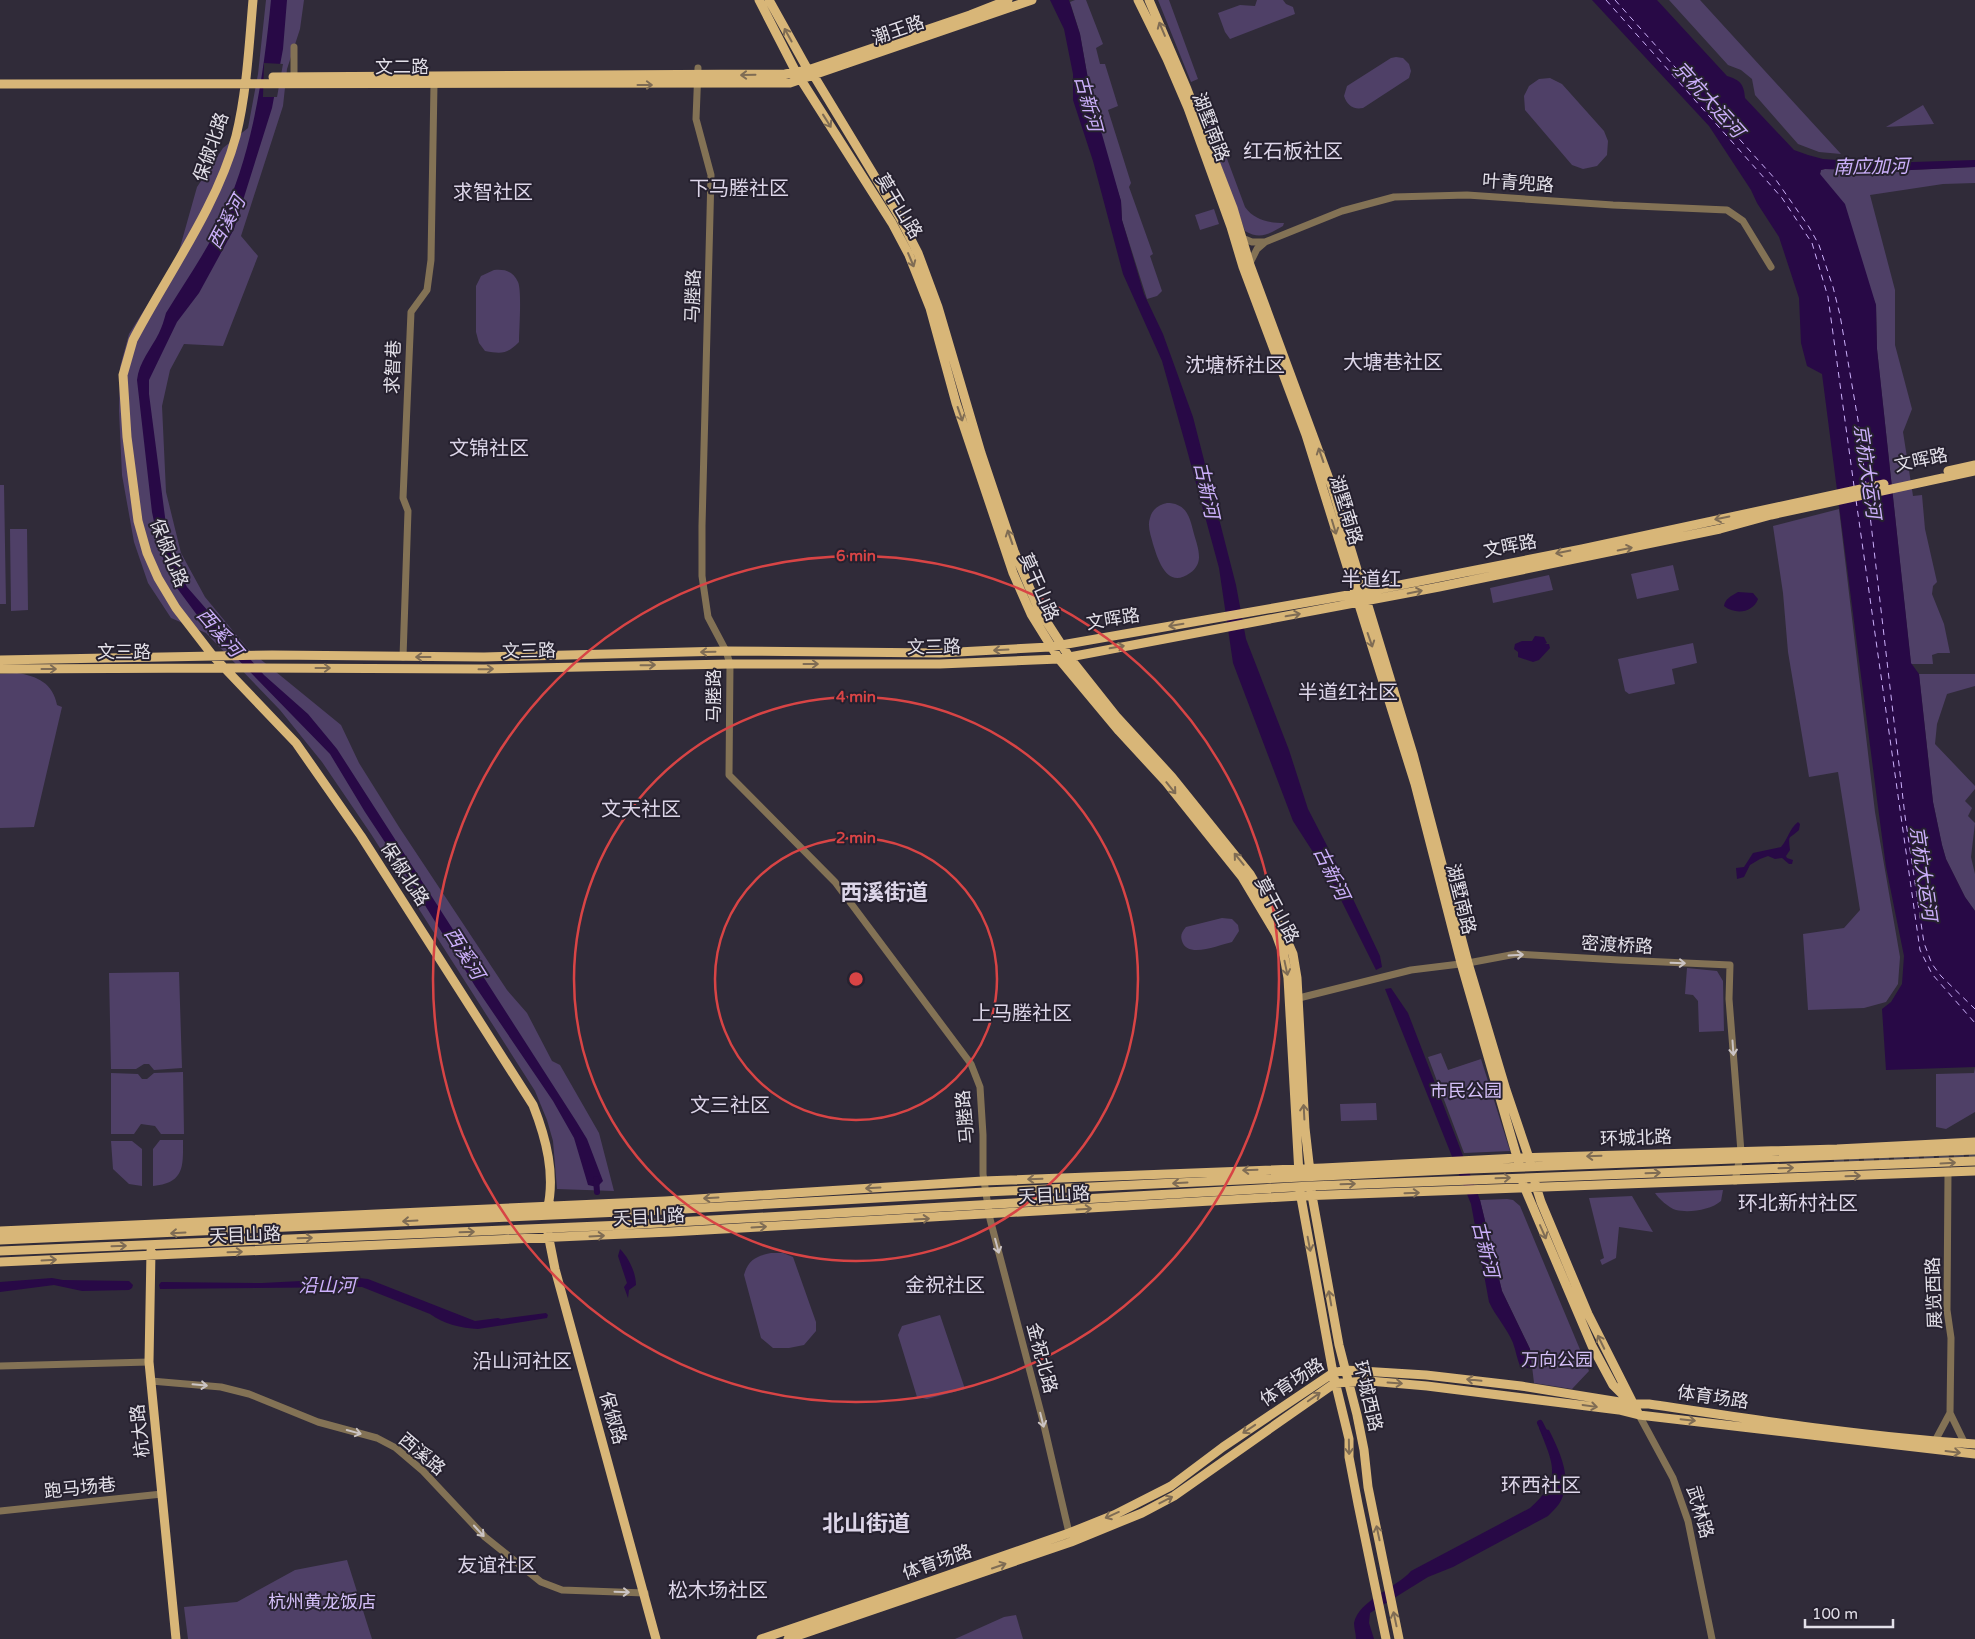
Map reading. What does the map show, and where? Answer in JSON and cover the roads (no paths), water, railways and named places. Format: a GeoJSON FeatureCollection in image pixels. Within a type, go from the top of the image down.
{"type":"FeatureCollection","features":[{"type":"Feature","properties":{"kind":"main road","name":"保俶北路"},"geometry":{"type":"LineString","coordinates":[[254,0],[250,81],[236,136],[226,165],[192,235],[133,340],[123,376],[125,421],[138,521],[147,553],[158,578],[176,608],[213,656],[296,743],[361,836],[533,1105],[543,1130],[548,1150],[549,1205]]}},
{"type":"Feature","properties":{"kind":"main road","name":"莫干山路"},"geometry":{"type":"LineString","coordinates":[[759,0],[799,75],[892,223],[909,255],[930,308],[956,403],[1013,573],[1031,614],[1059,659],[1119,731],[1166,782],[1242,877],[1276,934],[1284,956],[1294,999],[1310,1173]]}},
{"type":"Feature","properties":{"kind":"main road","name":"莫干山路"},"geometry":{"type":"LineString","coordinates":[[769,0],[811,73],[900,218],[918,253],[938,307],[981,453],[1014,550],[1039,610],[1060,645],[1116,716],[1172,777],[1250,874],[1270,906],[1293,954],[1299,1173]]}},
{"type":"Feature","properties":{"kind":"main road","name":"潮王路"},"geometry":{"type":"LineString","coordinates":[[811,73],[1008,0]]}},
{"type":"Feature","properties":{"kind":"main road","name":"潮王路"},"geometry":{"type":"LineString","coordinates":[[799,75],[811,73],[1032,0]]}},
{"type":"Feature","properties":{"kind":"main road","name":"湖墅南路"},"geometry":{"type":"LineString","coordinates":[[1138,0],[1167,59],[1188,108],[1231,227],[1316,442],[1413,754],[1464,963],[1535,1182]]}},
{"type":"Feature","properties":{"kind":"main road","name":"湖墅南路"},"geometry":{"type":"LineString","coordinates":[[1149,0],[1188,89],[1233,208],[1242,238],[1246,266],[1306,435],[1354,594],[1415,784],[1519,1162],[1524,1187]]}},
{"type":"Feature","properties":{"kind":"main road","name":"文二路"},"geometry":{"type":"LineString","coordinates":[[0,84],[281,80],[434,84],[799,75]]}},
{"type":"Feature","properties":{"kind":"main road","name":"文二路"},"geometry":{"type":"LineString","coordinates":[[281,80],[294,77],[698,76]]}},
{"type":"Feature","properties":{"kind":"main road","name":"文二路"},"geometry":{"type":"LineString","coordinates":[[0,78],[250,81]]}},
{"type":"Feature","properties":{"kind":"main road","name":"文晖路"},"geometry":{"type":"LineString","coordinates":[[1050,647],[1354,594],[1972,469]]}},
{"type":"Feature","properties":{"kind":"main road","name":"文晖路"},"geometry":{"type":"LineString","coordinates":[[1059,659],[1358,604],[1720,529],[1770,511]]}},
{"type":"Feature","properties":{"kind":"main road","name":"文三路"},"geometry":{"type":"LineString","coordinates":[[0,660],[272,655],[403,657],[726,651],[940,653],[1050,647]]}},
{"type":"Feature","properties":{"kind":"main road","name":"文三路"},"geometry":{"type":"LineString","coordinates":[[0,669],[484,669],[730,664],[940,664],[1059,659]]}},
{"type":"Feature","properties":{"kind":"main road","name":"环城北路"},"geometry":{"type":"LineString","coordinates":[[1740,1155],[1975,1142]]}},
{"type":"Feature","properties":{"kind":"main road","name":"环城北路"},"geometry":{"type":"LineString","coordinates":[[1299,1173],[1519,1162],[1975,1150]]}},
{"type":"Feature","properties":{"kind":"main road","name":"环城北路"},"geometry":{"type":"LineString","coordinates":[[1300,1196],[1462,1191],[1524,1187],[1535,1182],[1737,1170],[1975,1161]]}},
{"type":"Feature","properties":{"kind":"main road","name":"环城北路"},"geometry":{"type":"LineString","coordinates":[[1299,1173],[1460,1180],[1521,1178],[1535,1182],[1735,1180],[1975,1171]]}},
{"type":"Feature","properties":{"kind":"main road","name":"天目山路"},"geometry":{"type":"LineString","coordinates":[[0,1240],[149,1226],[549,1205],[664,1201],[983,1181],[1299,1173]]}},
{"type":"Feature","properties":{"kind":"main road","name":"天目山路"},"geometry":{"type":"LineString","coordinates":[[0,1231],[666,1210],[1299,1173]]}},
{"type":"Feature","properties":{"kind":"main road","name":"天目山路"},"geometry":{"type":"LineString","coordinates":[[0,1251],[668,1223],[987,1204],[1299,1173]]}},
{"type":"Feature","properties":{"kind":"main road","name":"环城西路"},"geometry":{"type":"LineString","coordinates":[[1299,1173],[1300,1196],[1333,1373],[1349,1439],[1349,1457],[1386,1639]]}},
{"type":"Feature","properties":{"kind":"main road","name":"环城西路"},"geometry":{"type":"LineString","coordinates":[[1310,1173],[1311,1196],[1338,1346],[1364,1450],[1368,1487],[1399,1639]]}},
{"type":"Feature","properties":{"kind":"main road","name":"武林路"},"geometry":{"type":"LineString","coordinates":[[1535,1182],[1541,1202],[1580,1297],[1639,1415]]}},
{"type":"Feature","properties":{"kind":"main road","name":"武林路"},"geometry":{"type":"LineString","coordinates":[[1524,1187],[1592,1346],[1613,1385],[1632,1404]]}},
{"type":"Feature","properties":{"kind":"main road","name":"天目山路"},"geometry":{"type":"LineString","coordinates":[[0,1262],[548,1238],[990,1215],[1300,1196]]}},
{"type":"Feature","properties":{"kind":"main road","name":"保俶路"},"geometry":{"type":"LineString","coordinates":[[549,1205],[546,1215],[548,1238],[656,1639]]}},
{"type":"Feature","properties":{"kind":"main road","name":"杭大路"},"geometry":{"type":"LineString","coordinates":[[149,1226],[151,1245],[149,1362],[176,1639]]}},
{"type":"Feature","properties":{"kind":"main road","name":"体育场路"},"geometry":{"type":"LineString","coordinates":[[788,1639],[1070,1537],[1171,1486],[1223,1447],[1333,1373],[1345,1370],[1400,1373],[1511,1385],[1632,1404],[1649,1404],[1777,1423],[1975,1444]]}},
{"type":"Feature","properties":{"kind":"main road","name":"体育场路"},"geometry":{"type":"LineString","coordinates":[[761,1639],[1142,1513],[1174,1496],[1335,1383],[1346,1381],[1427,1386],[1619,1410],[1639,1415],[1975,1454]]}},
{"type":"Feature","properties":{"kind":"street"},"geometry":{"type":"LineString","coordinates":[[294,47],[294,77]]}},
{"type":"Feature","properties":{"kind":"street","name":"马塍路"},"geometry":{"type":"LineString","coordinates":[[698,76],[696,119],[711,175],[702,576],[708,617],[726,651],[730,664],[728,775],[835,882],[971,1064],[980,1087],[984,1135],[983,1181]]}},
{"type":"Feature","properties":{"kind":"street","name":"求智巷"},"geometry":{"type":"LineString","coordinates":[[403,657],[408,511],[403,498],[410,312],[427,290],[431,260],[434,84]]}},
{"type":"Feature","properties":{"kind":"street","name":"叶青兜路"},"geometry":{"type":"LineString","coordinates":[[1265,242],[1342,211],[1394,197],[1467,194],[1613,205],[1727,210],[1743,221],[1770,268]]}},
{"type":"Feature","properties":{"kind":"street"},"geometry":{"type":"LineString","coordinates":[[1242,238],[1252,242],[1265,242]]}},
{"type":"Feature","properties":{"kind":"street"},"geometry":{"type":"LineString","coordinates":[[1246,266],[1257,249],[1265,242]]}},
{"type":"Feature","properties":{"kind":"street","name":"密渡桥路"},"geometry":{"type":"LineString","coordinates":[[1294,999],[1411,970],[1516,954],[1730,965],[1729,999],[1740,1155],[1735,1180]]}},
{"type":"Feature","properties":{"kind":"street","name":"展览西路"},"geometry":{"type":"LineString","coordinates":[[1948,1172],[1947,1310],[1951,1338],[1950,1413],[1965,1444]]}},
{"type":"Feature","properties":{"kind":"street","name":"金祝北路"},"geometry":{"type":"LineString","coordinates":[[983,1181],[987,1204],[1042,1417],[1070,1537]]}},
{"type":"Feature","properties":{"kind":"street"},"geometry":{"type":"LineString","coordinates":[[0,1366],[149,1362]]}},
{"type":"Feature","properties":{"kind":"street","name":"西溪路"},"geometry":{"type":"LineString","coordinates":[[151,1381],[221,1387],[240,1392],[318,1422],[377,1438],[396,1448],[423,1471],[484,1537],[542,1582],[562,1590],[645,1593]]}},
{"type":"Feature","properties":{"kind":"street","name":"展览西路"},"geometry":{"type":"LineString","coordinates":[[1935,1441],[1950,1413]]}},
{"type":"Feature","properties":{"kind":"street","name":"武林路"},"geometry":{"type":"LineString","coordinates":[[1639,1415],[1673,1478],[1688,1521],[1712,1639]]}},
{"type":"Feature","properties":{"kind":"street","name":"跑马场巷"},"geometry":{"type":"LineString","coordinates":[[0,1512],[162,1494]]}},
{"type":"Feature","properties":{"kind":"water"},"geometry":{"type":"Polygon","coordinates":[[[271,0],[287,0],[283,49],[272,108],[234,229],[199,293],[177,322],[149,380],[149,394],[168,540],[175,563],[187,587],[264,675],[308,714],[337,749],[587,1139],[603,1181],[597,1187],[588,1185],[574,1138],[553,1101],[475,986],[330,754],[197,615],[174,584],[160,551],[152,512],[137,380],[138,373],[160,331],[166,313],[212,237],[235,186],[256,107],[265,54],[271,0]]]}},
{"type":"Feature","properties":{"kind":"water"},"geometry":{"type":"Polygon","coordinates":[[[1050,0],[1069,0],[1080,34],[1091,96],[1121,201],[1122,220],[1144,294],[1163,334],[1193,417],[1236,585],[1246,639],[1289,750],[1308,809],[1380,956],[1382,967],[1376,970],[1331,880],[1293,821],[1233,663],[1219,568],[1187,450],[1162,361],[1123,274],[1093,161],[1073,100],[1073,74],[1064,29],[1050,0]]]}},
{"type":"Feature","properties":{"kind":"water"},"geometry":{"type":"Polygon","coordinates":[[[1592,0],[1657,0],[1727,76],[1740,83],[1744,89],[1745,98],[1794,150],[1823,159],[1882,163],[1975,160],[1975,167],[1890,171],[1825,169],[1821,170],[1820,174],[1845,204],[1876,305],[1877,349],[1911,663],[1919,674],[1933,802],[1946,859],[1965,897],[1975,911],[1975,1067],[1886,1070],[1882,1009],[1891,1002],[1902,984],[1904,956],[1886,867],[1822,374],[1807,366],[1801,343],[1799,298],[1779,237],[1709,126],[1592,0]]]}},
{"type":"Feature","properties":{"kind":"water"},"geometry":{"type":"Polygon","coordinates":[[[1738,592],[1753,593],[1758,599],[1756,604],[1743,611],[1733,611],[1724,606],[1731,596],[1738,592]]]}},
{"type":"Feature","properties":{"kind":"water"},"geometry":{"type":"Polygon","coordinates":[[[1535,636],[1544,637],[1547,643],[1545,644],[1549,644],[1550,648],[1539,660],[1533,662],[1518,657],[1518,652],[1514,649],[1515,644],[1522,641],[1532,641],[1535,636]]]}},
{"type":"Feature","properties":{"kind":"water"},"geometry":{"type":"Polygon","coordinates":[[[1798,822],[1800,824],[1799,830],[1790,837],[1790,850],[1786,856],[1793,860],[1792,864],[1789,864],[1782,858],[1775,859],[1768,856],[1750,865],[1744,877],[1737,879],[1736,868],[1744,867],[1753,853],[1781,847],[1798,822]]]}},
{"type":"Feature","properties":{"kind":"water"},"geometry":{"type":"Polygon","coordinates":[[[1391,988],[1408,1013],[1480,1200],[1502,1291],[1530,1349],[1532,1369],[1520,1366],[1511,1338],[1489,1302],[1471,1204],[1385,989],[1391,988]]]}},
{"type":"Feature","properties":{"kind":"water"},"geometry":{"type":"Polygon","coordinates":[[[620,1249],[631,1266],[636,1280],[636,1285],[629,1290],[628,1298],[624,1287],[627,1283],[618,1256],[620,1249]]]}},
{"type":"Feature","properties":{"kind":"water"},"geometry":{"type":"Polygon","coordinates":[[[52,1278],[63,1280],[129,1281],[133,1285],[129,1290],[82,1291],[54,1285],[0,1292],[0,1282],[52,1278]]]}},
{"type":"Feature","properties":{"kind":"water","name":"沿山河"},"geometry":{"type":"Polygon","coordinates":[[[368,1279],[475,1321],[546,1313],[548,1315],[547,1318],[478,1329],[447,1323],[430,1314],[362,1287],[160,1289],[159,1285],[161,1282],[262,1283],[368,1279]]]}},
{"type":"Feature","properties":{"kind":"water"},"geometry":{"type":"Polygon","coordinates":[[[1539,1428],[1549,1430],[1564,1467],[1565,1486],[1557,1507],[1548,1516],[1453,1567],[1428,1577],[1370,1613],[1369,1623],[1374,1639],[1356,1639],[1354,1623],[1357,1615],[1370,1601],[1411,1571],[1530,1508],[1540,1498],[1551,1479],[1552,1471],[1551,1461],[1539,1428]]]}},
{"type":"Feature","properties":{"kind":"waterway","name":"西溪河"},"geometry":{"type":"LineString","coordinates":[[596,1179],[597,1192]]}},
{"type":"Feature","properties":{"kind":"waterway","name":"古新河"},"geometry":{"type":"LineString","coordinates":[[1540,1423],[1547,1437]]}},
{"type":"Feature","properties":{"kind":"tunnel"},"geometry":{"type":"LineString","coordinates":[[1834,1162],[1975,1155]]}},
{"type":"Feature","properties":{"kind":"district","name":"红石板社区"},"geometry":{"type":"Point","coordinates":[1293,151]}},
{"type":"Feature","properties":{"kind":"district","name":"下马塍社区"},"geometry":{"type":"Point","coordinates":[739,188]}},
{"type":"Feature","properties":{"kind":"district","name":"求智社区"},"geometry":{"type":"Point","coordinates":[493,192]}},
{"type":"Feature","properties":{"kind":"district","name":"大塘巷社区"},"geometry":{"type":"Point","coordinates":[1393,362]}},
{"type":"Feature","properties":{"kind":"district","name":"沈塘桥社区"},"geometry":{"type":"Point","coordinates":[1235,365]}},
{"type":"Feature","properties":{"kind":"district","name":"文锦社区"},"geometry":{"type":"Point","coordinates":[489,448]}},
{"type":"Feature","properties":{"kind":"district","name":"半道红"},"geometry":{"type":"Point","coordinates":[1371,579]}},
{"type":"Feature","properties":{"kind":"district","name":"半道红社区"},"geometry":{"type":"Point","coordinates":[1348,692]}},
{"type":"Feature","properties":{"kind":"district","name":"文天社区"},"geometry":{"type":"Point","coordinates":[641,809]}},
{"type":"Feature","properties":{"kind":"district","name":"西溪街道"},"geometry":{"type":"Point","coordinates":[884,892]}},
{"type":"Feature","properties":{"kind":"district","name":"上马塍社区"},"geometry":{"type":"Point","coordinates":[1022,1013]}},
{"type":"Feature","properties":{"kind":"district","name":"文三社区"},"geometry":{"type":"Point","coordinates":[730,1105]}},
{"type":"Feature","properties":{"kind":"district","name":"环北新村社区"},"geometry":{"type":"Point","coordinates":[1798,1203]}},
{"type":"Feature","properties":{"kind":"district","name":"金祝社区"},"geometry":{"type":"Point","coordinates":[945,1285]}},
{"type":"Feature","properties":{"kind":"district","name":"沿山河社区"},"geometry":{"type":"Point","coordinates":[522,1361]}},
{"type":"Feature","properties":{"kind":"district","name":"环西社区"},"geometry":{"type":"Point","coordinates":[1541,1485]}},
{"type":"Feature","properties":{"kind":"district","name":"北山街道"},"geometry":{"type":"Point","coordinates":[866,1523]}},
{"type":"Feature","properties":{"kind":"district","name":"友谊社区"},"geometry":{"type":"Point","coordinates":[497,1565]}},
{"type":"Feature","properties":{"kind":"district","name":"松木场社区"},"geometry":{"type":"Point","coordinates":[718,1590]}},
{"type":"Feature","properties":{"kind":"water label","name":"京杭大运河"},"geometry":{"type":"Point","coordinates":[1709,99]}},
{"type":"Feature","properties":{"kind":"water label","name":"南应加河"},"geometry":{"type":"Point","coordinates":[1871,166]}},
{"type":"Feature","properties":{"kind":"water label","name":"京杭大运河"},"geometry":{"type":"Point","coordinates":[1868,471]}},
{"type":"Feature","properties":{"kind":"water label","name":"京杭大运河"},"geometry":{"type":"Point","coordinates":[1924,873]}},
{"type":"Feature","properties":{"kind":"park label","name":"市民公园"},"geometry":{"type":"Point","coordinates":[1466,1091]}},
{"type":"Feature","properties":{"kind":"park label","name":"万向公园"},"geometry":{"type":"Point","coordinates":[1557,1360]}},
{"type":"Feature","properties":{"kind":"park label","name":"杭州黄龙饭店"},"geometry":{"type":"Point","coordinates":[322,1602]}}]}
